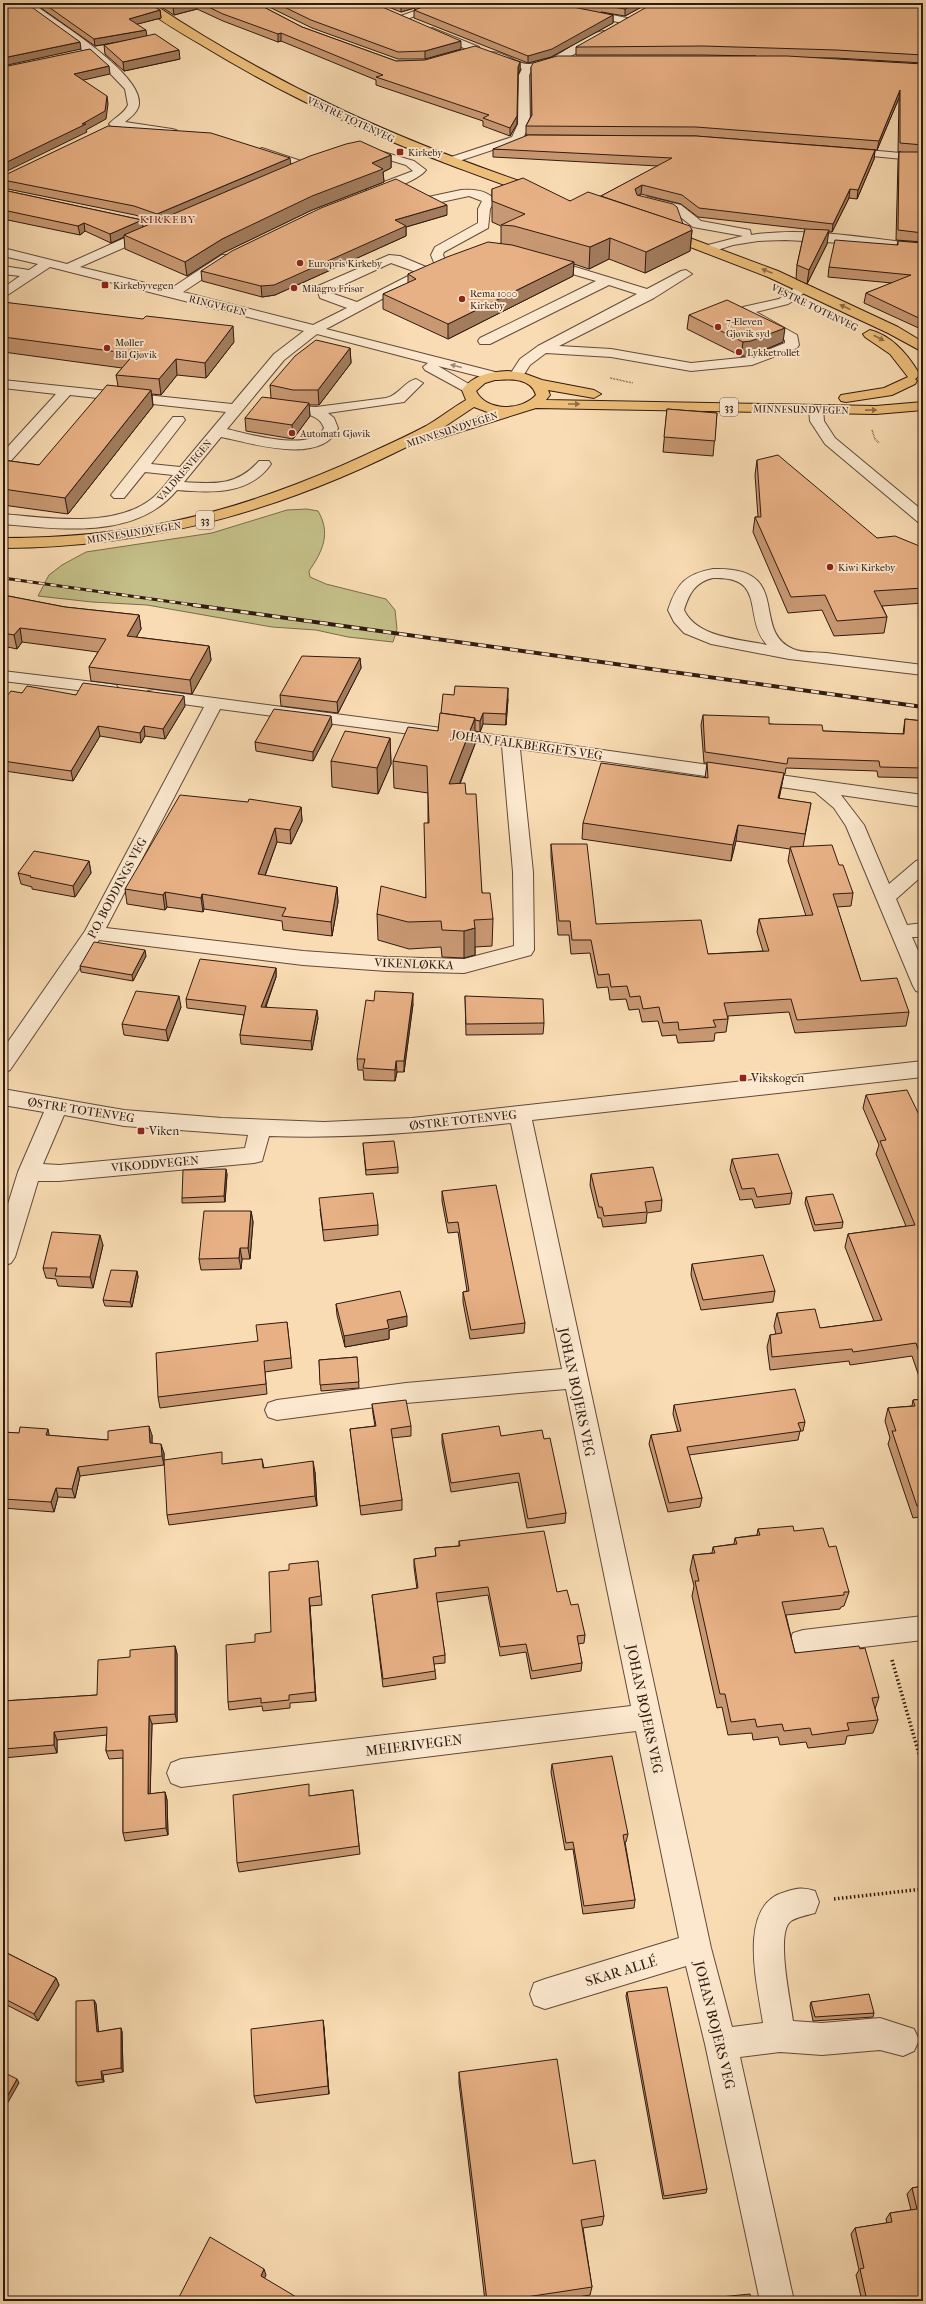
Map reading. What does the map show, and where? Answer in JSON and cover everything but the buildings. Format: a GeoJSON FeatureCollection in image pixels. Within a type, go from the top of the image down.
{"type":"FeatureCollection","features":[{"type":"Feature","properties":{"kind":"main road","name":"VESTRE TOTENVEG"},"geometry":{"type":"LineString","coordinates":[[145,3],[273,82],[364,126],[449,161],[547,194]]}},
{"type":"Feature","properties":{"kind":"main road","name":"VESTRE TOTENVEG"},"geometry":{"type":"LineString","coordinates":[[654,229],[726,254],[802,287],[893,330],[923,348]]}},
{"type":"Feature","properties":{"kind":"main road","name":"VESTRE TOTENVEG"},"geometry":{"type":"LineString","coordinates":[[708,249],[779,291],[884,341],[899,353],[915,376],[913,389],[923,397]]}},
{"type":"Feature","properties":{"kind":"main road","name":"MINNESUNDVEGEN"},"geometry":{"type":"LineString","coordinates":[[395,448],[444,421],[471,395],[480,380],[494,376],[516,376],[527,378],[539,384],[592,394],[637,397],[819,399],[874,395],[892,390],[915,376]]}},
{"type":"Feature","properties":{"kind":"main road"},"geometry":{"type":"LineString","coordinates":[[534,404],[543,395],[543,389],[539,384]]}},
{"type":"Feature","properties":{"kind":"main road","name":"MINNESUNDVEGEN"},"geometry":{"type":"LineString","coordinates":[[471,395],[486,407],[508,410]]}},
{"type":"Feature","properties":{"kind":"main road","name":"MINNESUNDVEGEN"},"geometry":{"type":"LineString","coordinates":[[3,543],[98,538],[158,530],[204,520],[268,500],[395,448],[484,421],[508,410],[534,404],[876,410],[923,406]]}},
{"type":"Feature","properties":{"kind":"street"},"geometry":{"type":"LineString","coordinates":[[24,3],[95,51],[106,61],[132,95],[132,109],[115,124],[101,131]]}},
{"type":"Feature","properties":{"kind":"street"},"geometry":{"type":"LineString","coordinates":[[447,3],[396,16],[475,49],[528,68],[556,60],[640,14]]}},
{"type":"Feature","properties":{"kind":"street"},"geometry":{"type":"LineString","coordinates":[[577,11],[627,21]]}},
{"type":"Feature","properties":{"kind":"street"},"geometry":{"type":"LineString","coordinates":[[80,55],[110,48]]}},
{"type":"Feature","properties":{"kind":"street"},"geometry":{"type":"LineString","coordinates":[[457,54],[475,49]]}},
{"type":"Feature","properties":{"kind":"street"},"geometry":{"type":"LineString","coordinates":[[556,60],[580,60]]}},
{"type":"Feature","properties":{"kind":"street"},"geometry":{"type":"LineString","coordinates":[[516,139],[524,124],[524,75],[528,68]]}},
{"type":"Feature","properties":{"kind":"street"},"geometry":{"type":"LineString","coordinates":[[115,124],[181,132]]}},
{"type":"Feature","properties":{"kind":"street"},"geometry":{"type":"LineString","coordinates":[[449,161],[516,139],[564,139]]}},
{"type":"Feature","properties":{"kind":"street"},"geometry":{"type":"LineString","coordinates":[[254,148],[306,166]]}},
{"type":"Feature","properties":{"kind":"street"},"geometry":{"type":"LineString","coordinates":[[833,150],[923,158]]}},
{"type":"Feature","properties":{"kind":"street"},"geometry":{"type":"LineString","coordinates":[[361,196],[419,174],[420,170],[410,163],[380,154]]}},
{"type":"Feature","properties":{"kind":"street"},"geometry":{"type":"LineString","coordinates":[[292,172],[321,161]]}},
{"type":"Feature","properties":{"kind":"street"},"geometry":{"type":"LineString","coordinates":[[432,200],[466,193],[479,195],[489,200],[484,209],[484,226],[439,250],[437,255],[442,265]]}},
{"type":"Feature","properties":{"kind":"street"},"geometry":{"type":"LineString","coordinates":[[641,199],[677,208],[697,224],[708,228],[741,231],[756,236]]}},
{"type":"Feature","properties":{"kind":"street"},"geometry":{"type":"LineString","coordinates":[[69,268],[83,260],[161,227],[141,221]]}},
{"type":"Feature","properties":{"kind":"street"},"geometry":{"type":"LineString","coordinates":[[708,249],[732,240],[756,236],[806,238],[923,248]]}},
{"type":"Feature","properties":{"kind":"street","name":"RINGVEGEN"},"geometry":{"type":"LineString","coordinates":[[3,252],[494,376]]}},
{"type":"Feature","properties":{"kind":"street"},"geometry":{"type":"LineString","coordinates":[[172,294],[183,285],[235,254]]}},
{"type":"Feature","properties":{"kind":"street"},"geometry":{"type":"LineString","coordinates":[[357,307],[325,295],[323,289],[389,258],[396,259],[426,272]]}},
{"type":"Feature","properties":{"kind":"street"},"geometry":{"type":"LineString","coordinates":[[535,259],[608,280],[650,295]]}},
{"type":"Feature","properties":{"kind":"street","name":"VALDRESVEGEN"},"geometry":{"type":"LineString","coordinates":[[3,519],[69,523],[106,520],[141,511],[155,503],[173,485],[279,357],[314,330],[426,272],[455,260]]}},
{"type":"Feature","properties":{"kind":"street"},"geometry":{"type":"LineString","coordinates":[[3,294],[48,263]]}},
{"type":"Feature","properties":{"kind":"street"},"geometry":{"type":"LineString","coordinates":[[3,270],[31,274]]}},
{"type":"Feature","properties":{"kind":"street"},"geometry":{"type":"LineString","coordinates":[[516,376],[525,362],[543,349],[650,295],[686,274]]}},
{"type":"Feature","properties":{"kind":"street"},"geometry":{"type":"LineString","coordinates":[[485,341],[608,280]]}},
{"type":"Feature","properties":{"kind":"street"},"geometry":{"type":"LineString","coordinates":[[756,307],[760,300],[779,291],[802,287]]}},
{"type":"Feature","properties":{"kind":"street"},"geometry":{"type":"LineString","coordinates":[[543,349],[611,353],[671,365],[691,367],[752,361],[792,345],[792,338],[750,314],[748,310],[756,307],[771,306],[794,298],[802,287]]}},
{"type":"Feature","properties":{"kind":"street"},"geometry":{"type":"LineString","coordinates":[[530,318],[544,324]]}},
{"type":"Feature","properties":{"kind":"street"},"geometry":{"type":"LineString","coordinates":[[557,329],[571,335]]}},
{"type":"Feature","properties":{"kind":"street","name":"RINGVEGEN"},"geometry":{"type":"LineString","coordinates":[[410,355],[471,395]]}},
{"type":"Feature","properties":{"kind":"street"},"geometry":{"type":"LineString","coordinates":[[3,384],[66,391],[239,405],[260,404],[316,411],[399,399],[416,383]]}},
{"type":"Feature","properties":{"kind":"street"},"geometry":{"type":"LineString","coordinates":[[3,461],[66,391]]}},
{"type":"Feature","properties":{"kind":"street"},"geometry":{"type":"LineString","coordinates":[[816,409],[817,421],[830,441],[923,519]]}},
{"type":"Feature","properties":{"kind":"street"},"geometry":{"type":"LineString","coordinates":[[218,432],[284,443],[315,444],[324,439],[331,428],[329,421],[316,411]]}},
{"type":"Feature","properties":{"kind":"street"},"geometry":{"type":"LineString","coordinates":[[119,495],[178,420]]}},
{"type":"Feature","properties":{"kind":"street"},"geometry":{"type":"LineString","coordinates":[[173,485],[206,489],[226,486],[252,476],[264,464]]}},
{"type":"Feature","properties":{"kind":"street"},"geometry":{"type":"LineString","coordinates":[[141,467],[183,472]]}},
{"type":"Feature","properties":{"kind":"street"},"geometry":{"type":"LineString","coordinates":[[789,654],[774,643],[765,631],[758,593],[756,587],[748,580],[735,575],[723,574],[698,578],[690,584],[680,598],[676,610],[680,619],[695,632],[718,640],[789,654],[923,670]]}},
{"type":"Feature","properties":{"kind":"street","name":"JOHAN FALKBERGETS VEG"},"geometry":{"type":"LineString","coordinates":[[5,678],[215,702],[510,742],[923,802]]}},
{"type":"Feature","properties":{"kind":"street","name":"P.O. BODDINGS VEG"},"geometry":{"type":"LineString","coordinates":[[3,1065],[94,932],[215,702]]}},
{"type":"Feature","properties":{"kind":"street","name":"VIKENLØKKA"},"geometry":{"type":"LineString","coordinates":[[94,932],[303,958],[387,964],[464,966],[524,950],[523,872],[510,742]]}},
{"type":"Feature","properties":{"kind":"street"},"geometry":{"type":"LineString","coordinates":[[820,787],[840,804],[855,825],[923,986]]}},
{"type":"Feature","properties":{"kind":"street"},"geometry":{"type":"LineString","coordinates":[[886,897],[923,865]]}},
{"type":"Feature","properties":{"kind":"street"},"geometry":{"type":"LineString","coordinates":[[900,932],[923,930]]}},
{"type":"Feature","properties":{"kind":"street","name":"ØSTRE TOTENVEG"},"geometry":{"type":"LineString","coordinates":[[3,1097],[57,1108],[124,1118],[260,1129],[324,1130],[405,1126],[520,1115],[923,1069]]}},
{"type":"Feature","properties":{"kind":"street"},"geometry":{"type":"LineString","coordinates":[[3,1257],[29,1172],[57,1108]]}},
{"type":"Feature","properties":{"kind":"street","name":"JOHAN BOJERS VEG"},"geometry":{"type":"LineString","coordinates":[[520,1115],[574,1378],[696,1948],[721,2044],[777,2301]]}},
{"type":"Feature","properties":{"kind":"street","name":"VIKODDVEGEN"},"geometry":{"type":"LineString","coordinates":[[29,1172],[59,1173],[254,1155],[260,1129]]}},
{"type":"Feature","properties":{"kind":"street"},"geometry":{"type":"LineString","coordinates":[[277,1410],[406,1393],[574,1378]]}},
{"type":"Feature","properties":{"kind":"street"},"geometry":{"type":"LineString","coordinates":[[802,1642],[923,1628]]}},
{"type":"Feature","properties":{"kind":"street","name":"MEIERIVEGEN"},"geometry":{"type":"LineString","coordinates":[[181,1773],[647,1717]]}},
{"type":"Feature","properties":{"kind":"street"},"geometry":{"type":"LineString","coordinates":[[780,2036],[770,1966],[769,1931],[773,1918],[783,1907],[804,1902]]}},
{"type":"Feature","properties":{"kind":"street","name":"SKAR ALLÉ"},"geometry":{"type":"LineString","coordinates":[[545,1994],[696,1948]]}},
{"type":"Feature","properties":{"kind":"street"},"geometry":{"type":"LineString","coordinates":[[721,2044],[780,2036],[822,2039],[880,2034],[903,2040]]}},
{"type":"Feature","properties":{"kind":"path"},"geometry":{"type":"LineString","coordinates":[[884,1632],[923,1768]]}},
{"type":"Feature","properties":{"kind":"path"},"geometry":{"type":"LineString","coordinates":[[804,1902],[923,1889]]}},
{"type":"Feature","properties":{"kind":"shaded area"},"geometry":{"type":"Polygon","coordinates":[[[307,509],[318,511],[322,519],[325,534],[324,542],[318,556],[309,571],[310,577],[326,584],[386,599],[395,610],[397,629],[393,642],[348,637],[316,630],[272,627],[147,605],[92,602],[38,596],[49,575],[62,565],[86,552],[212,533],[287,510],[307,509]]]}},
{"type":"Feature","properties":{"kind":"railway"},"geometry":{"type":"LineString","coordinates":[[3,578],[201,606]]}},
{"type":"Feature","properties":{"kind":"railway"},"geometry":{"type":"LineString","coordinates":[[193,605],[923,707]]}},
{"type":"Feature","properties":{"kind":"place","name":"Kirkeby"},"geometry":{"type":"Point","coordinates":[400,152]}},
{"type":"Feature","properties":{"kind":"place","name":"Europris Kirkeby"},"geometry":{"type":"Point","coordinates":[300,263]}},
{"type":"Feature","properties":{"kind":"place","name":"Kirkebyvegen"},"geometry":{"type":"Point","coordinates":[105,285]}},
{"type":"Feature","properties":{"kind":"place","name":"Milagro Frisør"},"geometry":{"type":"Point","coordinates":[294,288]}},
{"type":"Feature","properties":{"kind":"place","name":"Rema 1000 Kirkeby"},"geometry":{"type":"Point","coordinates":[462,299]}},
{"type":"Feature","properties":{"kind":"place","name":"7-Eleven Gjøvik syd"},"geometry":{"type":"Point","coordinates":[718,327]}},
{"type":"Feature","properties":{"kind":"place","name":"Møller Bil Gjøvik"},"geometry":{"type":"Point","coordinates":[107,348]}},
{"type":"Feature","properties":{"kind":"place","name":"Lykketrollet"},"geometry":{"type":"Point","coordinates":[739,352]}},
{"type":"Feature","properties":{"kind":"place","name":"Automat1 Gjøvik"},"geometry":{"type":"Point","coordinates":[292,433]}},
{"type":"Feature","properties":{"kind":"place","name":"Kiwi Kirkeby"},"geometry":{"type":"Point","coordinates":[830,567]}},
{"type":"Feature","properties":{"kind":"place","name":"Vikskogen"},"geometry":{"type":"Point","coordinates":[743,1078]}},
{"type":"Feature","properties":{"kind":"place","name":"Viken"},"geometry":{"type":"Point","coordinates":[141,1131]}},
{"type":"Feature","properties":{"kind":"district","name":"KIRKEBY"},"geometry":{"type":"Point","coordinates":[168,219]}}]}
